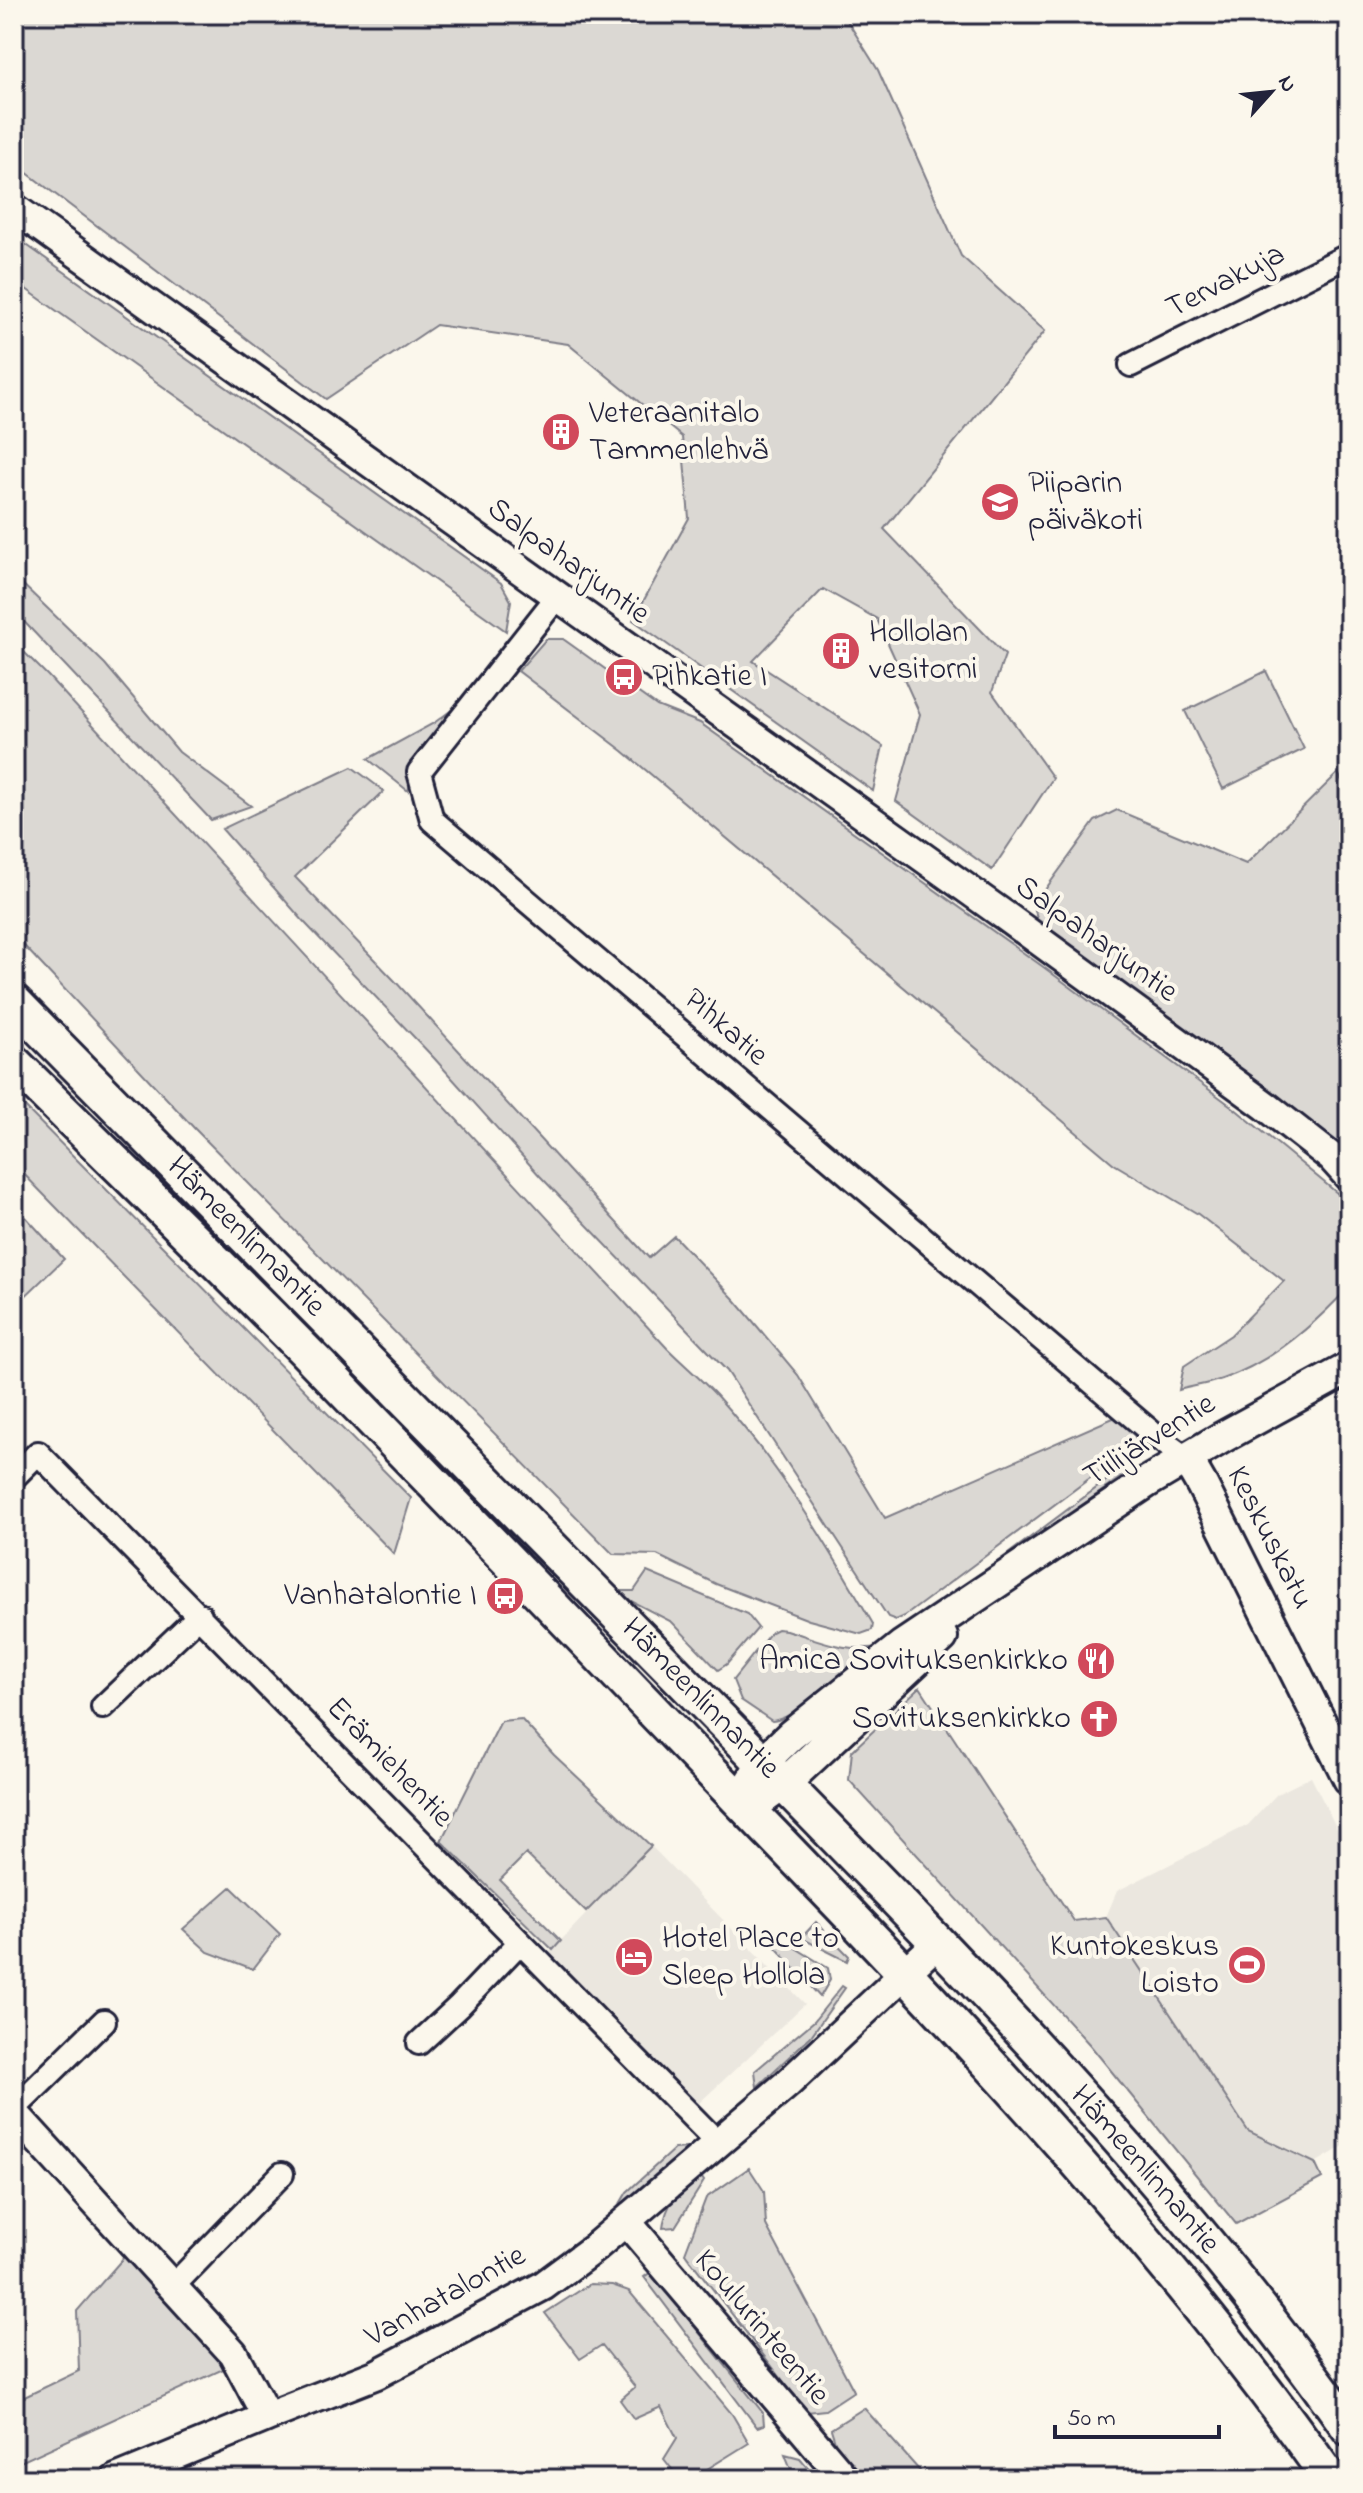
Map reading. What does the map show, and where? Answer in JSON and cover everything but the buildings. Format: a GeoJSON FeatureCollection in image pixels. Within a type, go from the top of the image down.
{"type":"FeatureCollection","features":[{"type":"Feature","properties":{"kind":"main road","name":"Hämeenlinnantie"},"geometry":{"type":"LineString","coordinates":[[14,1002],[774,1773],[1080,2097],[1200,2234],[1314,2378],[1349,2428]]}},
{"type":"Feature","properties":{"kind":"main road","name":"Hämeenlinnantie"},"geometry":{"type":"LineString","coordinates":[[14,1063],[314,1360],[745,1802],[1045,2123],[1166,2264],[1279,2407],[1330,2479]]}},
{"type":"Feature","properties":{"kind":"main road","name":"Tiilijärventie"},"geometry":{"type":"LineString","coordinates":[[745,1802],[760,1800],[774,1773],[995,1585],[1147,1482],[1349,1368]]}},
{"type":"Feature","properties":{"kind":"main road","name":"Keskuskatu"},"geometry":{"type":"LineString","coordinates":[[1187,1459],[1349,1779]]}},
{"type":"Feature","properties":{"kind":"street","name":"Salpaharjuntie"},"geometry":{"type":"LineString","coordinates":[[14,208],[871,818],[1228,1078],[1331,1157],[1349,1177]]}},
{"type":"Feature","properties":{"kind":"street","name":"Tervakuja"},"geometry":{"type":"LineString","coordinates":[[1131,365],[1349,255]]}},
{"type":"Feature","properties":{"kind":"street","name":"Pihkatie"},"geometry":{"type":"LineString","coordinates":[[557,597],[419,772],[432,820],[1158,1438],[1187,1459]]}},
{"type":"Feature","properties":{"kind":"street","name":"Erämiehentie"},"geometry":{"type":"LineString","coordinates":[[14,1477],[38,1453],[717,2142]]}},
{"type":"Feature","properties":{"kind":"street"},"geometry":{"type":"LineString","coordinates":[[103,1707],[200,1615]]}},
{"type":"Feature","properties":{"kind":"street"},"geometry":{"type":"LineString","coordinates":[[419,2043],[520,1942]]}},
{"type":"Feature","properties":{"kind":"street","name":"Vanhatalontie"},"geometry":{"type":"LineString","coordinates":[[116,2479],[377,2374],[543,2286],[593,2249],[787,2084],[936,1944]]}},
{"type":"Feature","properties":{"kind":"street"},"geometry":{"type":"LineString","coordinates":[[104,2021],[14,2111],[233,2353],[267,2417]]}},
{"type":"Feature","properties":{"kind":"street"},"geometry":{"type":"LineString","coordinates":[[173,2286],[282,2174]]}},
{"type":"Feature","properties":{"kind":"street","name":"Koulurinteentie"},"geometry":{"type":"LineString","coordinates":[[626,2221],[845,2479]]}},
{"type":"Feature","properties":{"kind":"shaded area"},"geometry":{"type":"Polygon","coordinates":[[[14,14],[843,14],[878,70],[961,256],[1045,331],[884,529],[1005,655],[992,692],[1053,778],[992,870],[896,801],[920,714],[877,619],[823,589],[753,661],[883,746],[873,791],[633,620],[689,518],[682,437],[568,344],[436,325],[326,399],[14,163],[14,14]]]}},
{"type":"Feature","properties":{"kind":"shaded area"},"geometry":{"type":"Polygon","coordinates":[[[14,236],[501,583],[511,601],[506,631],[19,284],[14,289],[14,236]]]}},
{"type":"Feature","properties":{"kind":"shaded area"},"geometry":{"type":"Polygon","coordinates":[[[14,576],[105,664],[179,752],[251,806],[211,820],[14,611],[14,576]]]}},
{"type":"Feature","properties":{"kind":"shaded area"},"geometry":{"type":"Polygon","coordinates":[[[546,639],[563,639],[657,706],[700,723],[1042,966],[1234,1108],[1337,1193],[1349,1209],[1349,1287],[1322,1315],[1275,1353],[1222,1379],[1179,1390],[1184,1366],[1231,1335],[1284,1281],[1198,1214],[1114,1164],[623,751],[518,671],[546,639]]]}},
{"type":"Feature","properties":{"kind":"shaded area"},"geometry":{"type":"Polygon","coordinates":[[[14,642],[667,1348],[739,1421],[781,1476],[819,1534],[873,1624],[872,1630],[861,1634],[809,1620],[716,1584],[657,1555],[613,1554],[195,1129],[14,935],[14,642]]]}},
{"type":"Feature","properties":{"kind":"shaded area"},"geometry":{"type":"Polygon","coordinates":[[[1266,671],[1304,749],[1223,789],[1185,711],[1266,671]]]}},
{"type":"Feature","properties":{"kind":"shaded area"},"geometry":{"type":"Polygon","coordinates":[[[457,706],[422,757],[408,791],[368,759],[434,723],[457,706]]]}},
{"type":"Feature","properties":{"kind":"shaded area"},"geometry":{"type":"Polygon","coordinates":[[[352,767],[384,791],[295,877],[394,980],[649,1258],[674,1236],[736,1301],[798,1375],[885,1518],[1120,1415],[1134,1432],[1137,1443],[905,1616],[896,1620],[888,1617],[727,1371],[540,1176],[222,829],[352,767]]]}},
{"type":"Feature","properties":{"kind":"shaded area"},"geometry":{"type":"Polygon","coordinates":[[[1338,773],[1349,795],[1349,1151],[1037,919],[1034,905],[1095,821],[1117,810],[1246,864],[1338,773]]]}},
{"type":"Feature","properties":{"kind":"shaded area"},"geometry":{"type":"Polygon","coordinates":[[[14,1096],[411,1498],[394,1554],[14,1164],[14,1096]]]}},
{"type":"Feature","properties":{"kind":"shaded area"},"geometry":{"type":"Polygon","coordinates":[[[14,1204],[64,1259],[14,1307],[14,1204]]]}},
{"type":"Feature","properties":{"kind":"shaded area"},"geometry":{"type":"Polygon","coordinates":[[[1126,1466],[1130,1471],[902,1633],[1126,1466]]]}},
{"type":"Feature","properties":{"kind":"shaded area"},"geometry":{"type":"Polygon","coordinates":[[[647,1572],[747,1614],[758,1628],[718,1670],[672,1622],[631,1601],[620,1591],[634,1591],[647,1572]]]}},
{"type":"Feature","properties":{"kind":"shaded area"},"geometry":{"type":"Polygon","coordinates":[[[777,1629],[845,1647],[883,1646],[813,1701],[784,1718],[772,1721],[741,1700],[733,1680],[771,1632],[777,1629]]]}},
{"type":"Feature","properties":{"kind":"shaded area"},"geometry":{"type":"Polygon","coordinates":[[[920,1687],[1074,1921],[1106,1917],[1248,2131],[1315,2163],[1322,2178],[1236,2224],[1090,2045],[849,1780],[852,1751],[920,1687]]]}},
{"type":"Feature","properties":{"kind":"shaded area"},"geometry":{"type":"Polygon","coordinates":[[[521,1719],[554,1755],[651,1846],[586,1912],[526,1854],[500,1880],[561,1941],[553,1950],[441,1841],[501,1721],[521,1719]]]}},
{"type":"Feature","properties":{"kind":"shaded area"},"geometry":{"type":"Polygon","coordinates":[[[1311,1777],[1349,1853],[1349,2143],[1315,2163],[1248,2132],[1106,1917],[1117,1891],[1248,1825],[1277,1794],[1311,1777]]]}},
{"type":"Feature","properties":{"kind":"shaded area"},"geometry":{"type":"Polygon","coordinates":[[[651,1846],[805,2004],[699,2103],[544,1958],[651,1846]]]}},
{"type":"Feature","properties":{"kind":"shaded area"},"geometry":{"type":"Polygon","coordinates":[[[231,1887],[280,1934],[253,1969],[208,1952],[183,1929],[231,1887]]]}},
{"type":"Feature","properties":{"kind":"shaded area"},"geometry":{"type":"Polygon","coordinates":[[[816,1922],[849,1956],[847,1961],[801,1938],[816,1922]]]}},
{"type":"Feature","properties":{"kind":"shaded area"},"geometry":{"type":"Polygon","coordinates":[[[763,1933],[781,1939],[828,1968],[830,1980],[820,1997],[763,1933]]]}},
{"type":"Feature","properties":{"kind":"shaded area"},"geometry":{"type":"Polygon","coordinates":[[[842,1986],[845,1988],[811,2036],[757,2087],[755,2071],[814,2021],[842,1986]]]}},
{"type":"Feature","properties":{"kind":"shaded area"},"geometry":{"type":"Polygon","coordinates":[[[687,2148],[646,2189],[617,2209],[627,2192],[674,2149],[687,2148]]]}},
{"type":"Feature","properties":{"kind":"shaded area"},"geometry":{"type":"Polygon","coordinates":[[[749,2168],[764,2191],[766,2225],[854,2391],[825,2410],[807,2412],[685,2253],[706,2198],[749,2168]]]}},
{"type":"Feature","properties":{"kind":"shaded area"},"geometry":{"type":"Polygon","coordinates":[[[700,2175],[704,2181],[675,2227],[663,2228],[667,2211],[675,2197],[700,2175]]]}},
{"type":"Feature","properties":{"kind":"shaded area"},"geometry":{"type":"Polygon","coordinates":[[[125,2256],[230,2366],[14,2465],[14,2402],[79,2371],[77,2311],[125,2256]]]}},
{"type":"Feature","properties":{"kind":"shaded area"},"geometry":{"type":"Polygon","coordinates":[[[651,2272],[763,2413],[764,2425],[757,2427],[644,2277],[651,2272]]]}},
{"type":"Feature","properties":{"kind":"shaded area"},"geometry":{"type":"Polygon","coordinates":[[[590,2284],[612,2285],[629,2291],[732,2414],[749,2443],[699,2474],[679,2478],[664,2459],[677,2438],[661,2407],[634,2419],[620,2400],[635,2387],[602,2345],[580,2359],[545,2313],[590,2284]]]}},
{"type":"Feature","properties":{"kind":"shaded area"},"geometry":{"type":"Polygon","coordinates":[[[864,2408],[927,2479],[866,2479],[836,2445],[831,2429],[864,2408]]]}},
{"type":"Feature","properties":{"kind":"shaded area"},"geometry":{"type":"Polygon","coordinates":[[[785,2454],[800,2458],[818,2479],[795,2479],[785,2454]]]}},
{"type":"Feature","properties":{"kind":"place","name":"Veteraanitalo Tammenlehvä"},"geometry":{"type":"Point","coordinates":[561,432]}},
{"type":"Feature","properties":{"kind":"place","name":"Piiparin päiväkoti"},"geometry":{"type":"Point","coordinates":[1000,502]}},
{"type":"Feature","properties":{"kind":"place","name":"Hollolan vesitorni"},"geometry":{"type":"Point","coordinates":[841,651]}},
{"type":"Feature","properties":{"kind":"place","name":"Pihkatie I"},"geometry":{"type":"Point","coordinates":[624,677]}},
{"type":"Feature","properties":{"kind":"place","name":"Vanhatalontie I"},"geometry":{"type":"Point","coordinates":[505,1596]}},
{"type":"Feature","properties":{"kind":"place","name":"Amica Sovituksenkirkko"},"geometry":{"type":"Point","coordinates":[1096,1661]}},
{"type":"Feature","properties":{"kind":"place","name":"Sovituksenkirkko"},"geometry":{"type":"Point","coordinates":[1099,1719]}},
{"type":"Feature","properties":{"kind":"place","name":"Hotel Place to Sleep Hollola"},"geometry":{"type":"Point","coordinates":[634,1957]}},
{"type":"Feature","properties":{"kind":"place","name":"Kuntokeskus Loisto"},"geometry":{"type":"Point","coordinates":[1247,1965]}}]}
